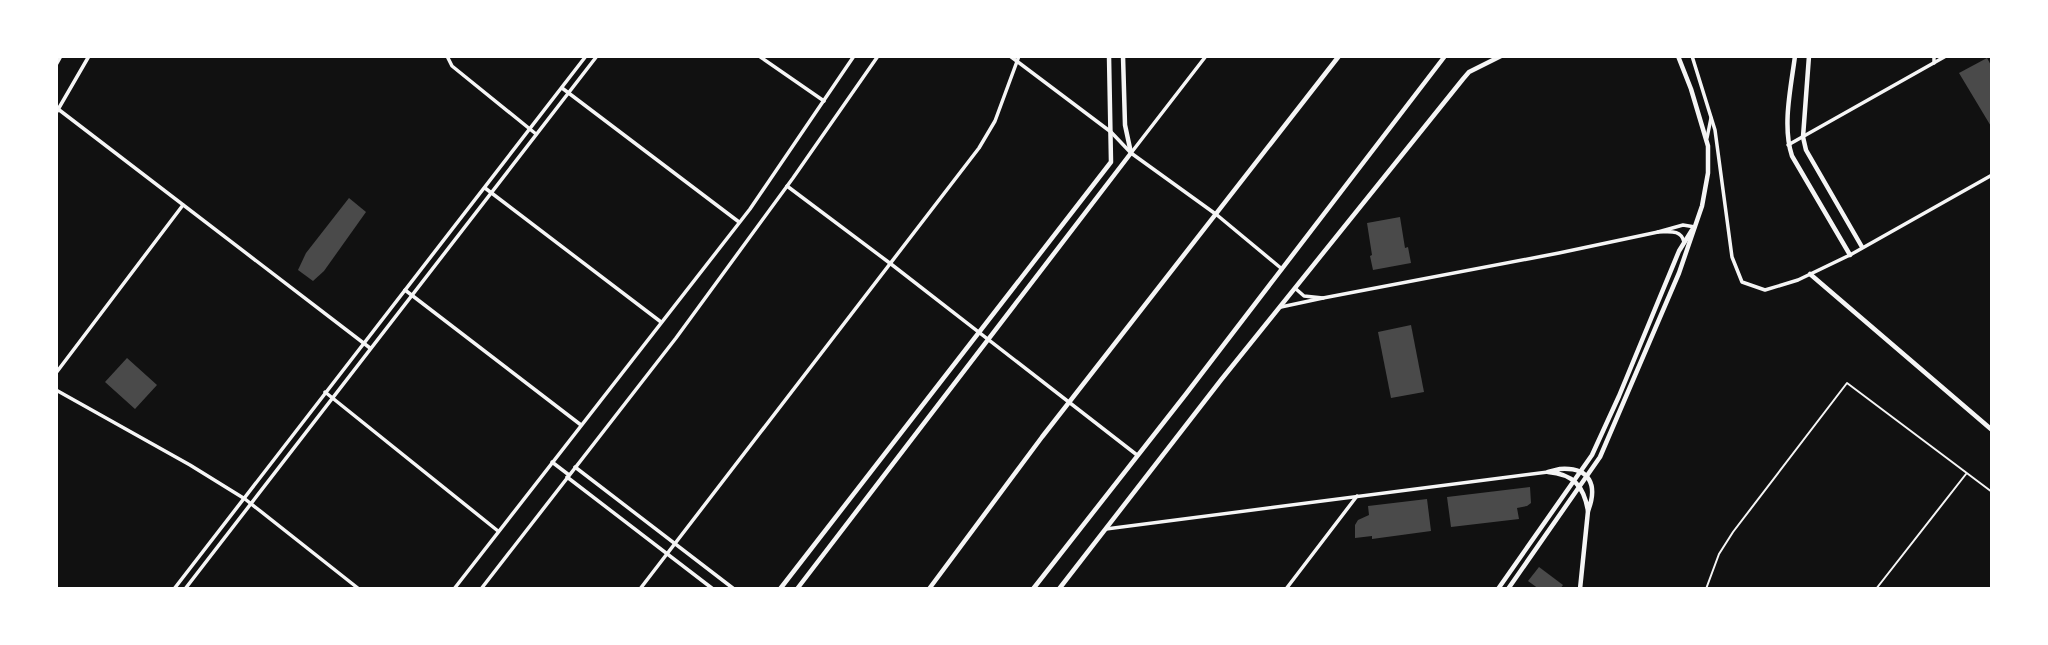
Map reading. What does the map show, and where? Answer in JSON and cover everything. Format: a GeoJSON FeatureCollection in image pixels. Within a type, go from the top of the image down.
{"type":"FeatureCollection","features":[{"type":"Feature","properties":{"kind":"street"},"geometry":{"type":"LineString","coordinates":[[56,65],[61,56]]}},
{"type":"Feature","properties":{"kind":"street"},"geometry":{"type":"LineString","coordinates":[[89,56],[57,111],[370,348]]}},
{"type":"Feature","properties":{"kind":"street"},"geometry":{"type":"LineString","coordinates":[[447,56],[452,66],[536,134]]}},
{"type":"Feature","properties":{"kind":"street"},"geometry":{"type":"LineString","coordinates":[[174,589],[586,56]]}},
{"type":"Feature","properties":{"kind":"street"},"geometry":{"type":"LineString","coordinates":[[185,589],[597,56]]}},
{"type":"Feature","properties":{"kind":"street"},"geometry":{"type":"LineString","coordinates":[[759,56],[824,101]]}},
{"type":"Feature","properties":{"kind":"street"},"geometry":{"type":"LineString","coordinates":[[454,589],[739,222],[854,56]]}},
{"type":"Feature","properties":{"kind":"street"},"geometry":{"type":"LineString","coordinates":[[481,589],[676,338],[878,56]]}},
{"type":"Feature","properties":{"kind":"street"},"geometry":{"type":"LineString","coordinates":[[1010,56],[1018,59],[1111,132],[1131,153],[1217,215],[1282,269]]}},
{"type":"Feature","properties":{"kind":"street"},"geometry":{"type":"LineString","coordinates":[[780,589],[1111,162],[1109,56]]}},
{"type":"Feature","properties":{"kind":"street"},"geometry":{"type":"LineString","coordinates":[[1123,56],[1125,125],[1131,153]]}},
{"type":"Feature","properties":{"kind":"street"},"geometry":{"type":"LineString","coordinates":[[797,589],[1206,56]]}},
{"type":"Feature","properties":{"kind":"street"},"geometry":{"type":"LineString","coordinates":[[929,589],[1070,402],[1339,56]]}},
{"type":"Feature","properties":{"kind":"street"},"geometry":{"type":"LineString","coordinates":[[1032,589],[1445,56]]}},
{"type":"Feature","properties":{"kind":"street"},"geometry":{"type":"LineString","coordinates":[[1059,589],[1466,75],[1501,56]]}},
{"type":"Feature","properties":{"kind":"street"},"geometry":{"type":"LineString","coordinates":[[1498,589],[1600,457],[1622,410],[1695,227],[1705,197],[1709,155],[1707,138],[1678,56]]}},
{"type":"Feature","properties":{"kind":"street"},"geometry":{"type":"LineString","coordinates":[[1692,56],[1712,116],[1732,257],[1742,282],[1765,290],[1810,274],[1850,255],[1992,175]]}},
{"type":"Feature","properties":{"kind":"street"},"geometry":{"type":"LineString","coordinates":[[1795,56],[1788,117],[1788,145],[1850,255]]}},
{"type":"Feature","properties":{"kind":"street"},"geometry":{"type":"LineString","coordinates":[[1809,56],[1802,137],[1806,150],[1862,247]]}},
{"type":"Feature","properties":{"kind":"street"},"geometry":{"type":"LineString","coordinates":[[1934,56],[1934,63]]}},
{"type":"Feature","properties":{"kind":"street"},"geometry":{"type":"LineString","coordinates":[[1788,145],[1946,56]]}},
{"type":"Feature","properties":{"kind":"street"},"geometry":{"type":"LineString","coordinates":[[639,589],[987,137],[1018,59]]}},
{"type":"Feature","properties":{"kind":"street"},"geometry":{"type":"LineString","coordinates":[[562,88],[739,222]]}},
{"type":"Feature","properties":{"kind":"street"},"geometry":{"type":"LineString","coordinates":[[1707,138],[1712,116]]}},
{"type":"Feature","properties":{"kind":"street"},"geometry":{"type":"LineString","coordinates":[[786,186],[1138,455]]}},
{"type":"Feature","properties":{"kind":"street"},"geometry":{"type":"LineString","coordinates":[[484,188],[661,322]]}},
{"type":"Feature","properties":{"kind":"street"},"geometry":{"type":"LineString","coordinates":[[56,373],[183,205]]}},
{"type":"Feature","properties":{"kind":"street"},"geometry":{"type":"LineString","coordinates":[[1280,307],[1559,253],[1683,225],[1695,227]]}},
{"type":"Feature","properties":{"kind":"street"},"geometry":{"type":"LineString","coordinates":[[1580,589],[1592,491],[1585,474],[1684,242],[1695,227]]}},
{"type":"Feature","properties":{"kind":"street"},"geometry":{"type":"LineString","coordinates":[[1658,232],[1678,233],[1684,242]]}},
{"type":"Feature","properties":{"kind":"street"},"geometry":{"type":"LineString","coordinates":[[1810,274],[1992,430]]}},
{"type":"Feature","properties":{"kind":"street"},"geometry":{"type":"LineString","coordinates":[[1296,289],[1304,296],[1322,298]]}},
{"type":"Feature","properties":{"kind":"street"},"geometry":{"type":"LineString","coordinates":[[405,290],[581,425]]}},
{"type":"Feature","properties":{"kind":"street"},"geometry":{"type":"LineString","coordinates":[[56,390],[245,499],[359,589]]}},
{"type":"Feature","properties":{"kind":"street"},"geometry":{"type":"LineString","coordinates":[[326,392],[499,531]]}},
{"type":"Feature","properties":{"kind":"street"},"geometry":{"type":"LineString","coordinates":[[552,462],[666,555],[713,589]]}},
{"type":"Feature","properties":{"kind":"street"},"geometry":{"type":"LineString","coordinates":[[575,467],[734,589]]}},
{"type":"Feature","properties":{"kind":"street"},"geometry":{"type":"LineString","coordinates":[[1104,529],[1565,469],[1585,474]]}},
{"type":"Feature","properties":{"kind":"street"},"geometry":{"type":"LineString","coordinates":[[1548,472],[1563,474],[1577,485],[1585,498],[1588,511]]}},
{"type":"Feature","properties":{"kind":"street"},"geometry":{"type":"LineString","coordinates":[[1508,589],[1577,485]]}},
{"type":"Feature","properties":{"kind":"street"},"geometry":{"type":"LineString","coordinates":[[1286,589],[1357,496]]}},
{"type":"Feature","properties":{"kind":"lane"},"geometry":{"type":"LineString","coordinates":[[1706,589],[1718,554],[1733,531],[1847,383],[1992,492]]}},
{"type":"Feature","properties":{"kind":"lane"},"geometry":{"type":"LineString","coordinates":[[1877,589],[1966,473]]}},
{"type":"Feature","properties":{"kind":"building"},"geometry":{"type":"Polygon","coordinates":[[[1987,58],[1992,67],[1992,128],[1959,73],[1987,58]]]}},
{"type":"Feature","properties":{"kind":"building"},"geometry":{"type":"Polygon","coordinates":[[[349,198],[366,212],[324,271],[313,281],[298,270],[306,253],[349,198]]]}},
{"type":"Feature","properties":{"kind":"building"},"geometry":{"type":"Polygon","coordinates":[[[1400,217],[1405,248],[1408,247],[1411,263],[1373,270],[1367,223],[1400,217]]]}},
{"type":"Feature","properties":{"kind":"building"},"geometry":{"type":"Polygon","coordinates":[[[1411,325],[1424,392],[1391,398],[1378,332],[1411,325]]]}},
{"type":"Feature","properties":{"kind":"building"},"geometry":{"type":"Polygon","coordinates":[[[127,358],[157,385],[135,409],[105,382],[127,358]]]}},
{"type":"Feature","properties":{"kind":"building"},"geometry":{"type":"Polygon","coordinates":[[[1530,487],[1531,503],[1517,508],[1519,519],[1451,527],[1447,497],[1530,487]]]}},
{"type":"Feature","properties":{"kind":"building"},"geometry":{"type":"Polygon","coordinates":[[[1427,499],[1431,531],[1372,539],[1372,536],[1355,538],[1355,525],[1358,520],[1369,515],[1368,506],[1427,499]]]}},
{"type":"Feature","properties":{"kind":"building"},"geometry":{"type":"Polygon","coordinates":[[[1539,567],[1563,585],[1560,589],[1539,589],[1528,581],[1539,567]]]}}]}
